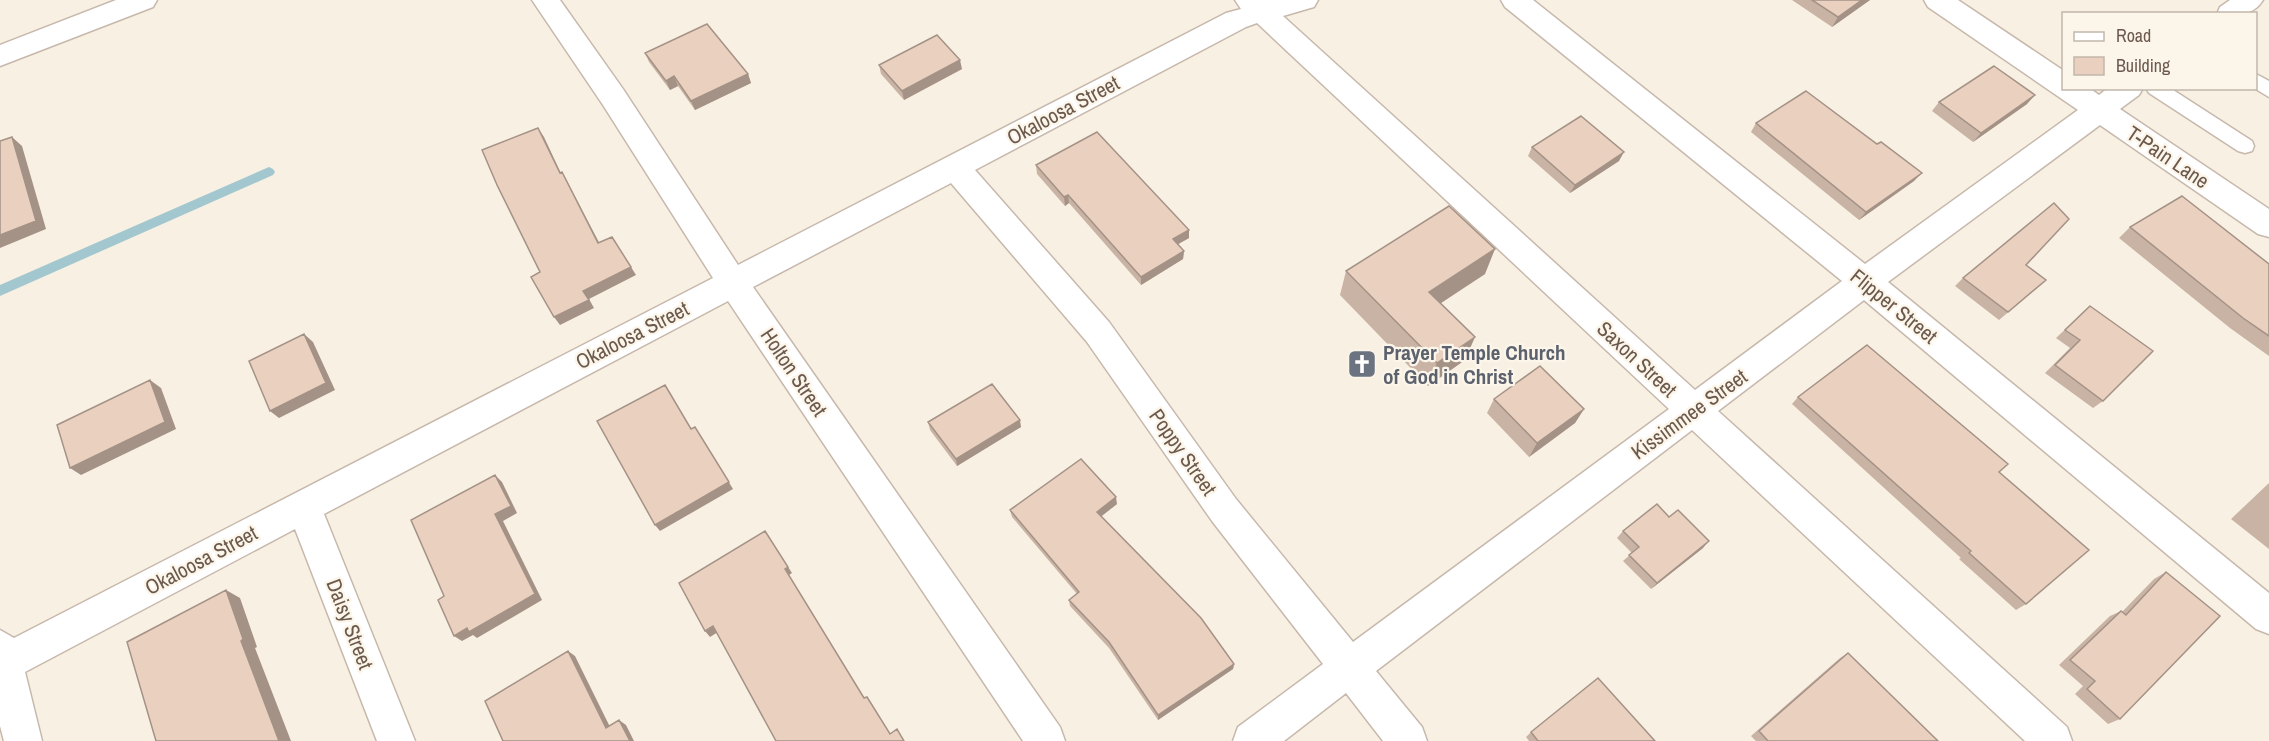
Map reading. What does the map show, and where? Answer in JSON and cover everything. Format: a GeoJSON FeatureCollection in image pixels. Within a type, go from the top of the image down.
{"type":"FeatureCollection","features":[{"type":"Feature","properties":{"kind":"street"},"geometry":{"type":"LineString","coordinates":[[0,56],[143,0]]}},
{"type":"Feature","properties":{"kind":"street","name":"Holton Street"},"geometry":{"type":"LineString","coordinates":[[546,0],[613,97],[733,283],[1046,741]]}},
{"type":"Feature","properties":{"kind":"street","name":"Okaloosa Street"},"geometry":{"type":"LineString","coordinates":[[2,656],[304,507],[1236,20],[1256,6],[1304,0]]}},
{"type":"Feature","properties":{"kind":"street","name":"Flipper Street"},"geometry":{"type":"LineString","coordinates":[[1515,0],[1865,282],[2269,616]]}},
{"type":"Feature","properties":{"kind":"street"},"geometry":{"type":"LineString","coordinates":[[1938,0],[2062,85]]}},
{"type":"Feature","properties":{"kind":"street"},"geometry":{"type":"LineString","coordinates":[[2233,12],[2249,0]]}},
{"type":"Feature","properties":{"kind":"street","name":"Saxon Street"},"geometry":{"type":"LineString","coordinates":[[1256,6],[2053,741]]}},
{"type":"Feature","properties":{"kind":"street","name":"T-Pain Lane"},"geometry":{"type":"LineString","coordinates":[[2070,90],[2269,225]]}},
{"type":"Feature","properties":{"kind":"street","name":"Kissimmee Street"},"geometry":{"type":"LineString","coordinates":[[1251,741],[1865,282],[2126,90]]}},
{"type":"Feature","properties":{"kind":"street","name":"Poppy Street"},"geometry":{"type":"LineString","coordinates":[[955,167],[1098,332],[1224,510],[1348,669],[1408,741]]}},
{"type":"Feature","properties":{"kind":"street","name":"Daisy Street"},"geometry":{"type":"LineString","coordinates":[[304,507],[396,741]]}},
{"type":"Feature","properties":{"kind":"street"},"geometry":{"type":"LineString","coordinates":[[2,656],[23,741]]}},
{"type":"Feature","properties":{"kind":"lane"},"geometry":{"type":"LineString","coordinates":[[2158,90],[2245,146]]}},
{"type":"Feature","properties":{"kind":"building"},"geometry":{"type":"Polygon","coordinates":[[[1812,0],[1862,0],[1838,17],[1812,0]]]}},
{"type":"Feature","properties":{"kind":"building"},"geometry":{"type":"Polygon","coordinates":[[[707,24],[748,74],[691,101],[674,76],[666,81],[645,53],[707,24]]]}},
{"type":"Feature","properties":{"kind":"building"},"geometry":{"type":"Polygon","coordinates":[[[937,35],[960,60],[902,91],[879,65],[937,35]]]}},
{"type":"Feature","properties":{"kind":"building"},"geometry":{"type":"Polygon","coordinates":[[[1994,66],[2035,95],[1981,133],[1939,102],[1994,66]]]}},
{"type":"Feature","properties":{"kind":"building"},"geometry":{"type":"Polygon","coordinates":[[[1806,91],[1877,144],[1881,142],[1922,173],[1866,212],[1756,123],[1806,91]]]}},
{"type":"Feature","properties":{"kind":"building"},"geometry":{"type":"Polygon","coordinates":[[[1581,116],[1624,152],[1575,185],[1532,147],[1581,116]]]}},
{"type":"Feature","properties":{"kind":"building"},"geometry":{"type":"Polygon","coordinates":[[[538,128],[598,243],[612,237],[631,267],[583,291],[589,300],[554,317],[531,277],[540,272],[482,150],[538,128]]]}},
{"type":"Feature","properties":{"kind":"building"},"geometry":{"type":"Polygon","coordinates":[[[1097,132],[1189,230],[1173,239],[1184,251],[1141,277],[1068,195],[1064,197],[1036,165],[1097,132]]]}},
{"type":"Feature","properties":{"kind":"building"},"geometry":{"type":"Polygon","coordinates":[[[12,137],[36,221],[0,235],[0,141],[12,137]]]}},
{"type":"Feature","properties":{"kind":"building"},"geometry":{"type":"Polygon","coordinates":[[[2182,196],[2269,264],[2269,336],[2243,318],[2130,227],[2182,196]]]}},
{"type":"Feature","properties":{"kind":"building"},"geometry":{"type":"Polygon","coordinates":[[[2054,203],[2069,219],[2026,265],[2046,280],[2008,312],[1963,278],[2054,203]]]}},
{"type":"Feature","properties":{"kind":"building"},"geometry":{"type":"Polygon","coordinates":[[[1449,206],[1495,249],[1429,292],[1475,337],[1437,363],[1346,271],[1449,206]]]}},
{"type":"Feature","properties":{"kind":"building"},"geometry":{"type":"Polygon","coordinates":[[[2090,306],[2153,351],[2103,401],[2055,365],[2080,340],[2065,330],[2090,306]]]}},
{"type":"Feature","properties":{"kind":"building"},"geometry":{"type":"Polygon","coordinates":[[[304,334],[326,383],[270,411],[249,361],[304,334]]]}},
{"type":"Feature","properties":{"kind":"building"},"geometry":{"type":"Polygon","coordinates":[[[1867,345],[2008,464],[1999,472],[2089,550],[2026,604],[1969,553],[1971,551],[1798,397],[1867,345]]]}},
{"type":"Feature","properties":{"kind":"building"},"geometry":{"type":"Polygon","coordinates":[[[1540,366],[1584,409],[1537,443],[1494,399],[1540,366]]]}},
{"type":"Feature","properties":{"kind":"building"},"geometry":{"type":"Polygon","coordinates":[[[150,380],[165,422],[70,468],[57,425],[150,380]]]}},
{"type":"Feature","properties":{"kind":"building"},"geometry":{"type":"Polygon","coordinates":[[[992,384],[1020,420],[956,459],[928,422],[992,384]]]}},
{"type":"Feature","properties":{"kind":"building"},"geometry":{"type":"Polygon","coordinates":[[[665,385],[691,429],[695,427],[729,482],[655,525],[597,421],[665,385]]]}},
{"type":"Feature","properties":{"kind":"building"},"geometry":{"type":"Polygon","coordinates":[[[1081,459],[1116,497],[1097,512],[1201,618],[1234,664],[1158,715],[1109,642],[1069,600],[1079,592],[1010,510],[1081,459]]]}},
{"type":"Feature","properties":{"kind":"building"},"geometry":{"type":"Polygon","coordinates":[[[495,475],[511,506],[495,514],[535,594],[469,632],[467,628],[454,636],[438,600],[444,596],[411,520],[495,475]]]}},
{"type":"Feature","properties":{"kind":"building"},"geometry":{"type":"Polygon","coordinates":[[[1657,504],[1669,517],[1678,510],[1709,541],[1657,583],[1629,555],[1639,547],[1623,531],[1657,504]]]}},
{"type":"Feature","properties":{"kind":"building"},"geometry":{"type":"Polygon","coordinates":[[[765,531],[788,567],[785,569],[864,698],[867,697],[890,734],[897,729],[904,741],[776,741],[713,626],[705,631],[679,583],[765,531]]]}},
{"type":"Feature","properties":{"kind":"building"},"geometry":{"type":"Polygon","coordinates":[[[2166,572],[2220,616],[2120,719],[2087,689],[2095,681],[2070,660],[2121,611],[2126,615],[2166,572]]]}},
{"type":"Feature","properties":{"kind":"building"},"geometry":{"type":"Polygon","coordinates":[[[226,590],[243,639],[241,641],[279,741],[156,741],[127,642],[226,590]]]}},
{"type":"Feature","properties":{"kind":"building"},"geometry":{"type":"Polygon","coordinates":[[[568,651],[606,728],[619,720],[630,741],[503,741],[485,701],[568,651]]]}},
{"type":"Feature","properties":{"kind":"building"},"geometry":{"type":"Polygon","coordinates":[[[1848,653],[1938,741],[1768,741],[1759,731],[1848,653]]]}},
{"type":"Feature","properties":{"kind":"building"},"geometry":{"type":"Polygon","coordinates":[[[1598,678],[1655,741],[1538,741],[1531,732],[1598,678]]]}},
{"type":"Feature","properties":{"kind":"waterway"},"geometry":{"type":"LineString","coordinates":[[0,291],[269,172]]}},
{"type":"Feature","properties":{"kind":"place","name":"Prayer Temple Church of God in Christ"},"geometry":{"type":"Point","coordinates":[1362,364]}}]}
